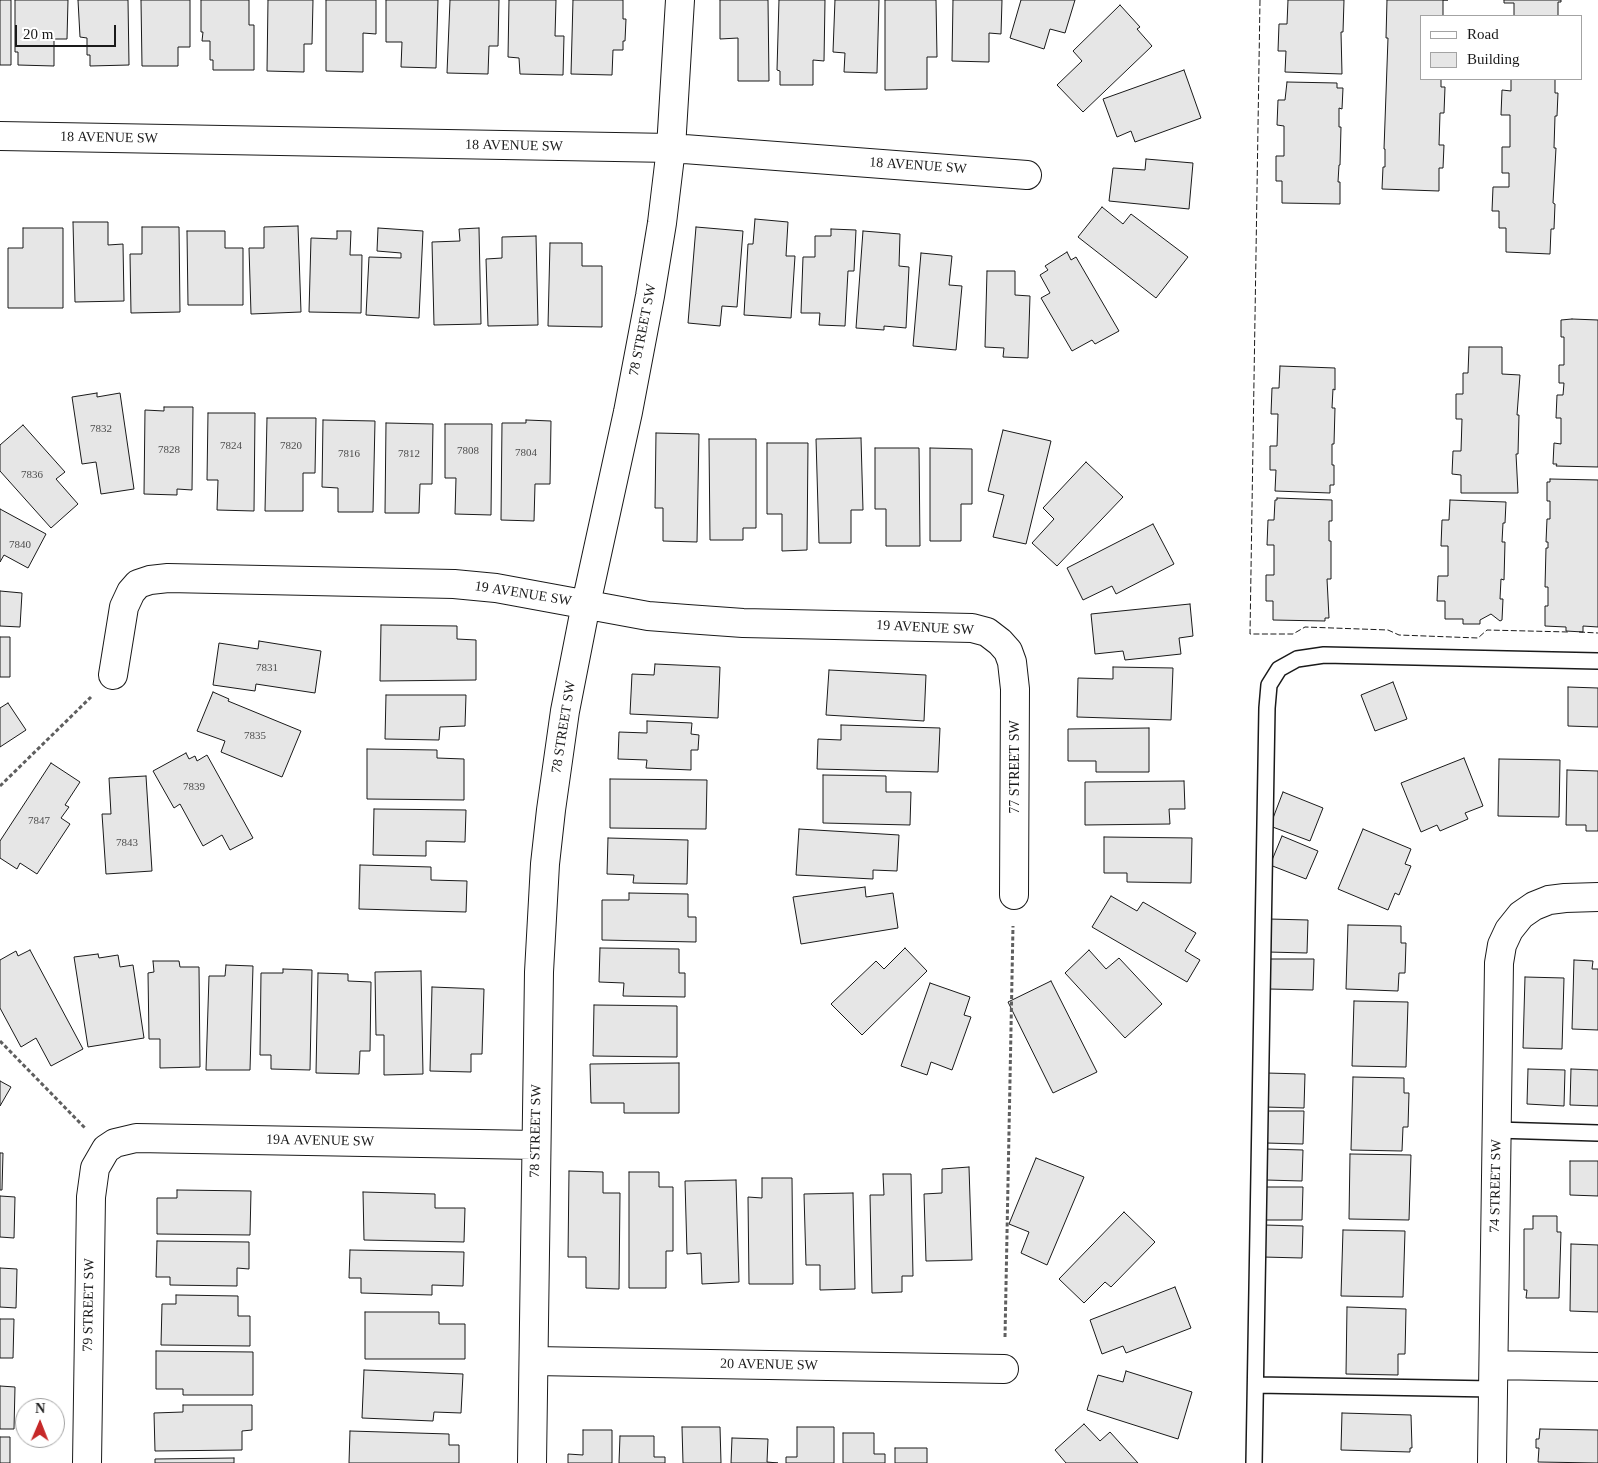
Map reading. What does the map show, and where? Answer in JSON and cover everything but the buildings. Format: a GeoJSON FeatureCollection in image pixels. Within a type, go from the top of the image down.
{"type":"FeatureCollection","features":[{"type":"Feature","properties":{"kind":"street","name":"78 STREET SW"},"geometry":{"type":"LineString","coordinates":[[532,1463],[539,972],[545,864],[561,739],[586,604],[628,412],[662,223],[671,148],[680,0]]}},
{"type":"Feature","properties":{"kind":"street","name":"18 AVENUE SW"},"geometry":{"type":"LineString","coordinates":[[0,136],[671,148],[1027,175]]}},
{"type":"Feature","properties":{"kind":"street","name":"19 AVENUE SW"},"geometry":{"type":"LineString","coordinates":[[113,675],[124,607],[131,592],[138,584],[150,580],[168,578],[454,584],[496,588],[648,616],[717,622],[972,628],[987,632],[1000,642]]}},
{"type":"Feature","properties":{"kind":"street","name":"77 STREET SW"},"geometry":{"type":"LineString","coordinates":[[1000,642],[1008,651],[1012,662],[1015,689],[1014,896]]}},
{"type":"Feature","properties":{"kind":"street","name":"74 STREET SW"},"geometry":{"type":"LineString","coordinates":[[1492,1463],[1499,962],[1502,945],[1509,930],[1521,915],[1534,906],[1548,900],[1583,896],[1598,897]]}},
{"type":"Feature","properties":{"kind":"street","name":"19A AVENUE SW"},"geometry":{"type":"LineString","coordinates":[[106,1150],[115,1143],[136,1138],[536,1145]]}},
{"type":"Feature","properties":{"kind":"street","name":"79 STREET SW"},"geometry":{"type":"LineString","coordinates":[[87,1463],[91,1197],[95,1168],[106,1150]]}},
{"type":"Feature","properties":{"kind":"street","name":"20 AVENUE SW"},"geometry":{"type":"LineString","coordinates":[[534,1362],[1004,1369]]}},
{"type":"Feature","properties":{"kind":"street"},"geometry":{"type":"LineString","coordinates":[[1494,1377],[1598,1367]]}},
{"type":"Feature","properties":{"kind":"lane"},"geometry":{"type":"LineString","coordinates":[[1254,1463],[1269,685],[1279,669],[1291,662],[1297,659],[1324,655],[1598,660]]}},
{"type":"Feature","properties":{"kind":"lane"},"geometry":{"type":"LineString","coordinates":[[1496,1130],[1598,1133]]}},
{"type":"Feature","properties":{"kind":"lane"},"geometry":{"type":"LineString","coordinates":[[1256,1385],[1494,1377]]}},
{"type":"Feature","properties":{"kind":"path"},"geometry":{"type":"LineString","coordinates":[[0,786],[113,675]]}},
{"type":"Feature","properties":{"kind":"path"},"geometry":{"type":"LineString","coordinates":[[1004,1369],[1014,896]]}},
{"type":"Feature","properties":{"kind":"path"},"geometry":{"type":"LineString","coordinates":[[0,1041],[106,1150]]}},
{"type":"Feature","properties":{"kind":"fence"},"geometry":{"type":"LineString","coordinates":[[1260,0],[1250,634],[1293,634],[1305,627],[1388,630],[1399,635],[1478,638],[1487,630],[1569,632]]}},
{"type":"Feature","properties":{"kind":"fence"},"geometry":{"type":"LineString","coordinates":[[1579,632],[1598,633]]}}]}
